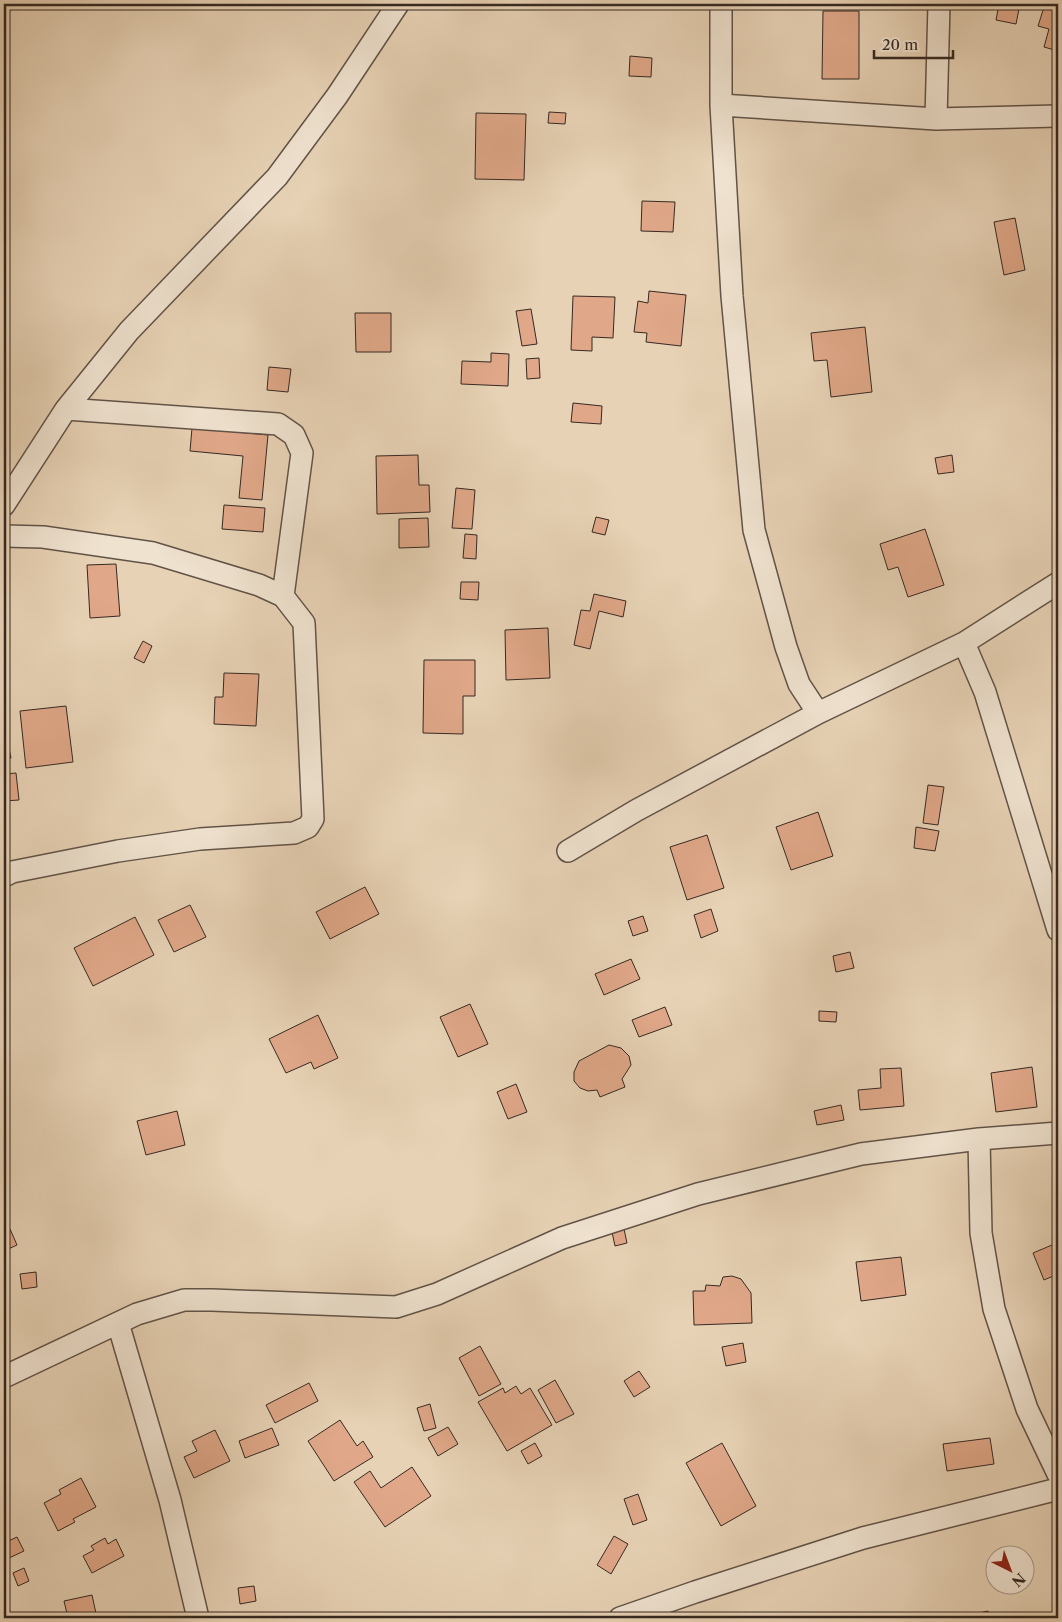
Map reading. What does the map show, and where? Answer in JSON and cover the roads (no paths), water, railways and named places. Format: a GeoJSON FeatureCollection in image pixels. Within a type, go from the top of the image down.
{"type":"FeatureCollection","features":[{"type":"Feature","properties":{"kind":"street"},"geometry":{"type":"LineString","coordinates":[[4,504],[66,409],[129,331],[277,177],[337,96],[398,4]]}},
{"type":"Feature","properties":{"kind":"street"},"geometry":{"type":"LineString","coordinates":[[721,4],[721,105],[732,296],[754,530],[786,648],[799,684],[818,713]]}},
{"type":"Feature","properties":{"kind":"street"},"geometry":{"type":"LineString","coordinates":[[936,120],[939,4]]}},
{"type":"Feature","properties":{"kind":"street"},"geometry":{"type":"LineString","coordinates":[[721,105],[936,120],[1058,116]]}},
{"type":"Feature","properties":{"kind":"street"},"geometry":{"type":"LineString","coordinates":[[66,409],[278,424],[294,435],[302,453],[284,596]]}},
{"type":"Feature","properties":{"kind":"street"},"geometry":{"type":"LineString","coordinates":[[4,536],[43,537],[153,553],[259,585],[284,596],[304,623],[313,819],[308,827],[294,833],[200,839],[118,851],[12,872],[4,876]]}},
{"type":"Feature","properties":{"kind":"street"},"geometry":{"type":"LineString","coordinates":[[568,851],[637,810],[818,713],[964,643],[1058,583]]}},
{"type":"Feature","properties":{"kind":"street"},"geometry":{"type":"LineString","coordinates":[[964,643],[985,692],[1058,930]]}},
{"type":"Feature","properties":{"kind":"street"},"geometry":{"type":"LineString","coordinates":[[4,1377],[137,1314],[184,1300],[396,1307],[437,1294],[562,1238],[698,1194],[861,1154],[980,1139],[1058,1132]]}},
{"type":"Feature","properties":{"kind":"street"},"geometry":{"type":"LineString","coordinates":[[980,1139],[981,1233],[994,1309],[1027,1409],[1058,1474]]}},
{"type":"Feature","properties":{"kind":"street"},"geometry":{"type":"LineString","coordinates":[[118,1323],[170,1500],[198,1618]]}},
{"type":"Feature","properties":{"kind":"street"},"geometry":{"type":"LineString","coordinates":[[620,1618],[863,1538],[1058,1489]]}}]}
